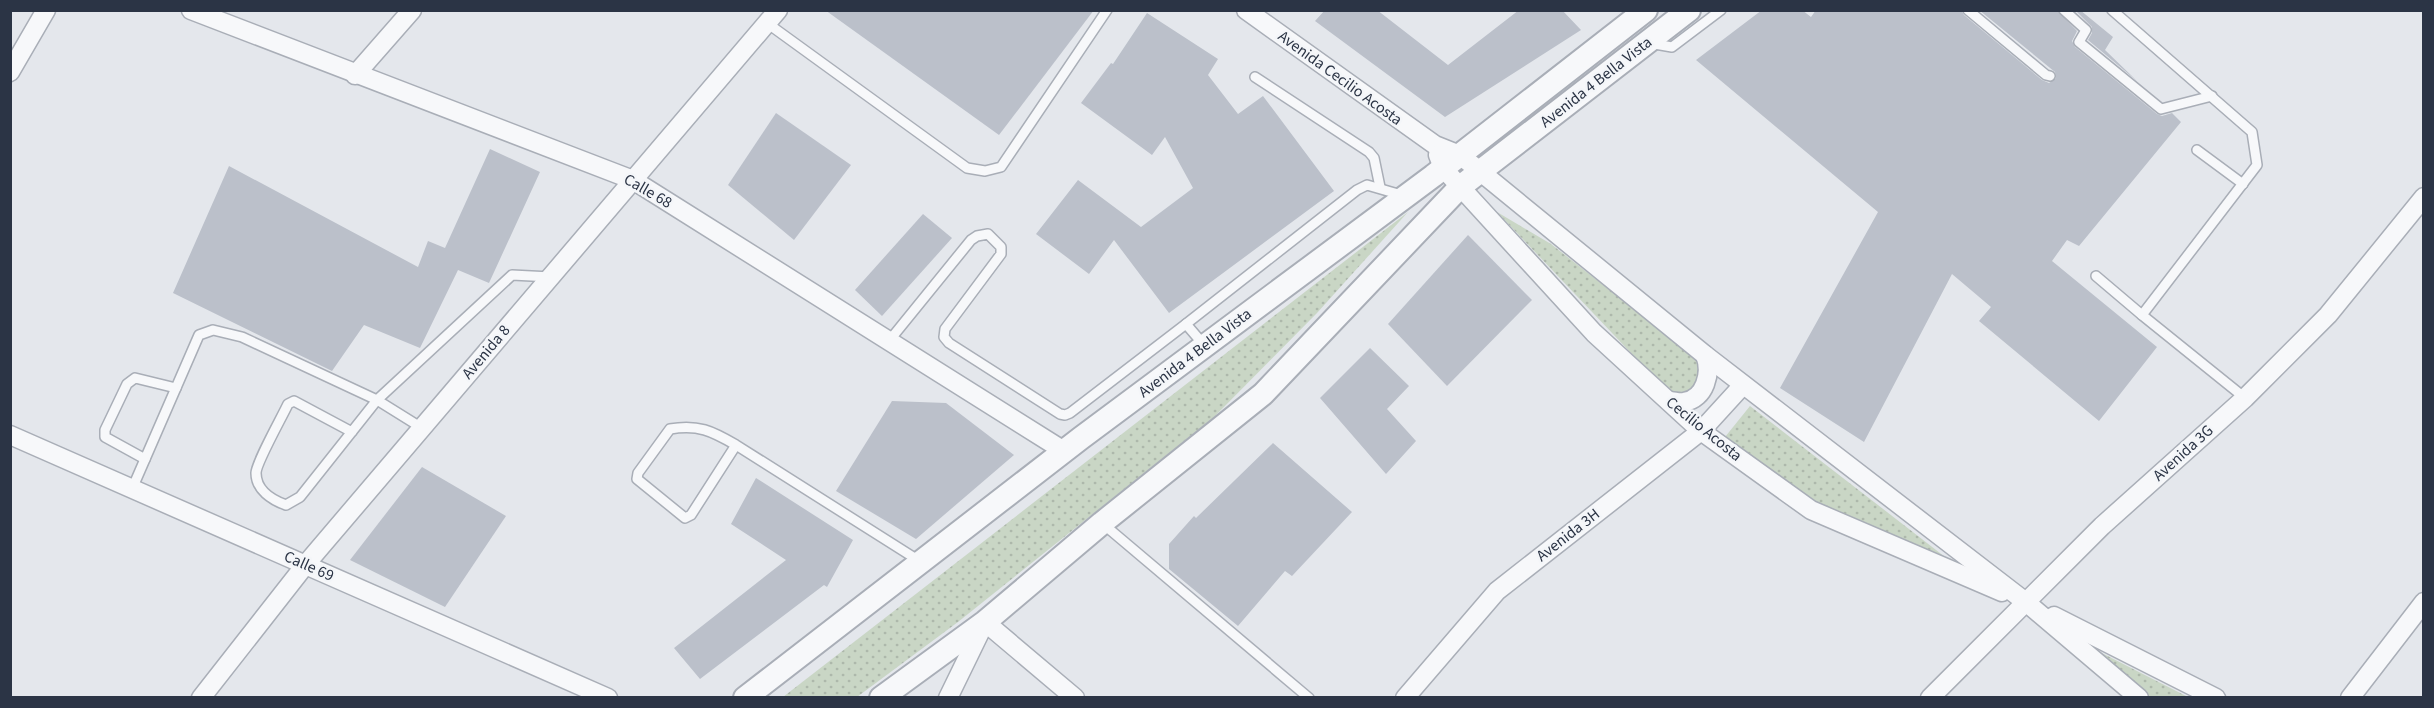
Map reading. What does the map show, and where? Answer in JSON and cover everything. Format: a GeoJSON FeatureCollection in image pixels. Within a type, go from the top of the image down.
{"type":"FeatureCollection","features":[{"type":"Feature","properties":{"kind":"street"},"geometry":{"type":"LineString","coordinates":[[10,72],[46,10]]}},
{"type":"Feature","properties":{"kind":"street","name":"Calle 68"},"geometry":{"type":"LineString","coordinates":[[192,10],[355,75],[633,180],[1064,451]]}},
{"type":"Feature","properties":{"kind":"street"},"geometry":{"type":"LineString","coordinates":[[355,75],[412,10]]}},
{"type":"Feature","properties":{"kind":"street","name":"Avenida Cecilio Acosta"},"geometry":{"type":"LineString","coordinates":[[1246,10],[1435,145],[1452,162]]}},
{"type":"Feature","properties":{"kind":"street","name":"Avenida 4 Bella Vista"},"geometry":{"type":"LineString","coordinates":[[745,698],[1064,451],[1452,162],[1646,10]]}},
{"type":"Feature","properties":{"kind":"street","name":"Avenida 4 Bella Vista"},"geometry":{"type":"LineString","coordinates":[[882,698],[985,622],[1102,523],[1263,394],[1460,187],[1689,10]]}},
{"type":"Feature","properties":{"kind":"street","name":"Avenida 8"},"geometry":{"type":"LineString","coordinates":[[201,698],[306,564],[772,17]]}},
{"type":"Feature","properties":{"kind":"street","name":"Cecilio Acosta"},"geometry":{"type":"LineString","coordinates":[[1452,162],[1480,172],[1743,385],[2027,603],[2139,698]]}},
{"type":"Feature","properties":{"kind":"street","name":"Cecilio Acosta"},"geometry":{"type":"LineString","coordinates":[[1452,162],[1460,187],[1594,333],[1701,430],[1811,510],[2027,603]]}},
{"type":"Feature","properties":{"kind":"street","name":"Avenida 3G"},"geometry":{"type":"LineString","coordinates":[[1930,698],[2102,526],[2245,398],[2328,315],[2424,198]]}},
{"type":"Feature","properties":{"kind":"street"},"geometry":{"type":"LineString","coordinates":[[1669,401],[1685,402],[1698,395],[1708,380],[1708,362],[1705,355]]}},
{"type":"Feature","properties":{"kind":"street","name":"Avenida 3H"},"geometry":{"type":"LineString","coordinates":[[1405,698],[1497,591],[1701,430],[1743,385]]}},
{"type":"Feature","properties":{"kind":"street","name":"Calle 69"},"geometry":{"type":"LineString","coordinates":[[10,435],[608,698]]}},
{"type":"Feature","properties":{"kind":"street"},"geometry":{"type":"LineString","coordinates":[[2350,698],[2424,602]]}},
{"type":"Feature","properties":{"kind":"street"},"geometry":{"type":"LineString","coordinates":[[2027,603],[2216,698]]}},
{"type":"Feature","properties":{"kind":"street"},"geometry":{"type":"LineString","coordinates":[[948,698],[985,622],[1074,698]]}},
{"type":"Feature","properties":{"kind":"lane"},"geometry":{"type":"LineString","coordinates":[[772,17],[967,168],[985,171],[1001,167],[1107,10]]}},
{"type":"Feature","properties":{"kind":"lane"},"geometry":{"type":"LineString","coordinates":[[1647,43],[1672,47],[1721,10]]}},
{"type":"Feature","properties":{"kind":"lane"},"geometry":{"type":"LineString","coordinates":[[1968,10],[2050,76]]}},
{"type":"Feature","properties":{"kind":"lane"},"geometry":{"type":"LineString","coordinates":[[2064,10],[2086,30],[2079,42],[2161,109],[2212,96]]}},
{"type":"Feature","properties":{"kind":"lane"},"geometry":{"type":"LineString","coordinates":[[2112,10],[2252,132],[2257,165],[2142,315]]}},
{"type":"Feature","properties":{"kind":"lane"},"geometry":{"type":"LineString","coordinates":[[1256,77],[1369,152],[1374,158],[1380,187]]}},
{"type":"Feature","properties":{"kind":"lane"},"geometry":{"type":"LineString","coordinates":[[2198,150],[2243,184]]}},
{"type":"Feature","properties":{"kind":"lane"},"geometry":{"type":"LineString","coordinates":[[889,341],[972,240],[982,234],[992,236],[1001,247],[1001,254],[945,329],[944,337],[1060,414],[1065,415],[1357,190],[1367,185],[1407,196]]}},
{"type":"Feature","properties":{"kind":"lane"},"geometry":{"type":"LineString","coordinates":[[352,432],[294,401],[288,404],[255,472],[259,486],[272,501],[286,505],[300,497],[352,432],[377,400],[512,275],[551,277]]}},
{"type":"Feature","properties":{"kind":"lane"},"geometry":{"type":"LineString","coordinates":[[2096,276],[2245,398]]}},
{"type":"Feature","properties":{"kind":"lane"},"geometry":{"type":"LineString","coordinates":[[1186,324],[1204,346]]}},
{"type":"Feature","properties":{"kind":"lane"},"geometry":{"type":"LineString","coordinates":[[132,489],[199,335],[213,330],[242,337],[377,400],[422,428]]}},
{"type":"Feature","properties":{"kind":"lane"},"geometry":{"type":"LineString","coordinates":[[145,459],[105,438],[105,430],[127,384],[135,378],[176,388]]}},
{"type":"Feature","properties":{"kind":"lane"},"geometry":{"type":"LineString","coordinates":[[736,445],[691,515],[685,518],[637,479],[638,473],[670,429],[689,426],[716,433],[736,445],[921,562]]}},
{"type":"Feature","properties":{"kind":"lane"},"geometry":{"type":"LineString","coordinates":[[1102,523],[1309,698]]}},
{"type":"Feature","properties":{"kind":"green space"},"geometry":{"type":"Polygon","coordinates":[[[1408,212],[1317,313],[1214,417],[958,622],[857,697],[783,697],[1408,212]]]}},
{"type":"Feature","properties":{"kind":"green space"},"geometry":{"type":"Polygon","coordinates":[[[1497,212],[1551,244],[1696,358],[1700,380],[1690,392],[1670,394],[1497,212]]]}},
{"type":"Feature","properties":{"kind":"green space"},"geometry":{"type":"Polygon","coordinates":[[[1750,406],[1949,560],[1815,503],[1725,437],[1750,406]]]}},
{"type":"Feature","properties":{"kind":"green space"},"geometry":{"type":"Polygon","coordinates":[[[2088,646],[2188,697],[2150,697],[2088,646]]]}},
{"type":"Feature","properties":{"kind":"building"},"geometry":{"type":"Polygon","coordinates":[[[825,10],[1094,10],[999,135],[825,10]]]}},
{"type":"Feature","properties":{"kind":"building"},"geometry":{"type":"Polygon","coordinates":[[[1325,10],[1377,10],[1448,65],[1519,10],[1562,10],[1581,30],[1445,117],[1315,21],[1325,10]]]}},
{"type":"Feature","properties":{"kind":"building"},"geometry":{"type":"Polygon","coordinates":[[[1762,10],[1802,10],[1811,17],[1816,10],[1961,10],[1964,15],[2042,80],[2049,83],[2056,78],[2055,72],[1979,10],[2057,10],[2077,31],[2072,41],[2075,47],[2157,114],[2162,116],[2172,113],[2181,122],[2079,246],[2067,240],[2052,261],[2157,347],[2099,421],[1979,321],[1991,307],[1952,274],[1864,442],[1780,388],[1878,212],[1696,60],[1762,10]]]}},
{"type":"Feature","properties":{"kind":"building"},"geometry":{"type":"Polygon","coordinates":[[[2075,10],[2080,10],[2113,37],[2105,50],[2137,81],[2088,40],[2092,27],[2075,10]]]}},
{"type":"Feature","properties":{"kind":"building"},"geometry":{"type":"Polygon","coordinates":[[[1147,13],[1218,59],[1208,75],[1238,114],[1263,96],[1334,191],[1169,313],[1114,240],[1089,274],[1036,234],[1078,180],[1141,227],[1193,188],[1165,137],[1152,155],[1081,103],[1111,63],[1113,64],[1147,13]]]}},
{"type":"Feature","properties":{"kind":"building"},"geometry":{"type":"Polygon","coordinates":[[[776,113],[851,165],[794,240],[728,185],[776,113]]]}},
{"type":"Feature","properties":{"kind":"building"},"geometry":{"type":"Polygon","coordinates":[[[490,149],[540,172],[489,283],[458,270],[420,348],[364,325],[332,371],[173,293],[229,166],[418,267],[428,241],[445,248],[490,149]]]}},
{"type":"Feature","properties":{"kind":"building"},"geometry":{"type":"Polygon","coordinates":[[[923,214],[952,238],[882,316],[855,290],[923,214]]]}},
{"type":"Feature","properties":{"kind":"building"},"geometry":{"type":"Polygon","coordinates":[[[1468,235],[1532,300],[1447,386],[1388,324],[1468,235]]]}},
{"type":"Feature","properties":{"kind":"building"},"geometry":{"type":"Polygon","coordinates":[[[1370,348],[1409,386],[1387,409],[1416,441],[1386,474],[1320,398],[1370,348]]]}},
{"type":"Feature","properties":{"kind":"building"},"geometry":{"type":"Polygon","coordinates":[[[892,401],[946,403],[1014,455],[916,539],[836,491],[892,401]]]}},
{"type":"Feature","properties":{"kind":"building"},"geometry":{"type":"Polygon","coordinates":[[[1273,443],[1352,512],[1292,576],[1285,571],[1238,626],[1169,569],[1169,544],[1194,516],[1196,518],[1273,443]]]}},
{"type":"Feature","properties":{"kind":"building"},"geometry":{"type":"Polygon","coordinates":[[[422,467],[506,516],[445,607],[350,560],[422,467]]]}},
{"type":"Feature","properties":{"kind":"building"},"geometry":{"type":"Polygon","coordinates":[[[756,478],[853,540],[827,587],[824,585],[700,679],[674,648],[786,560],[731,524],[756,478]]]}}]}
